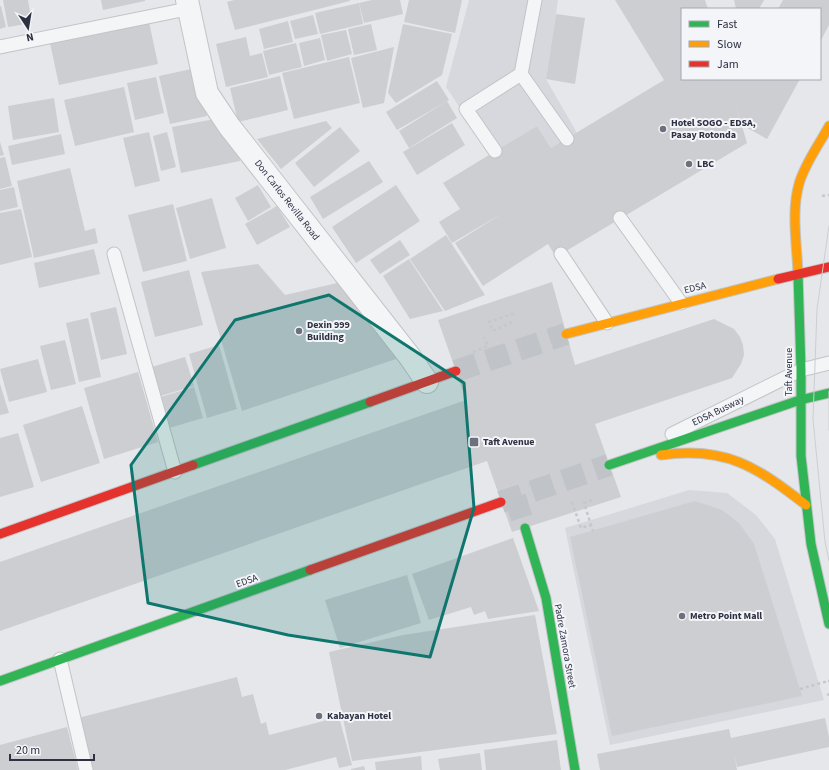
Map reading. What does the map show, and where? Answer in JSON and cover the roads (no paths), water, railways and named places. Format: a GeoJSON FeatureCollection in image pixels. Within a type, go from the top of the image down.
{"type":"FeatureCollection","features":[{"type":"Feature","properties":{"kind":"main road","name":"Taft Avenue"},"geometry":{"type":"LineString","coordinates":[[829,126],[804,170],[799,185],[797,198],[801,370],[801,456],[811,544],[829,624]]}},
{"type":"Feature","properties":{"kind":"main road","name":"EDSA"},"geometry":{"type":"LineString","coordinates":[[566,334],[681,303],[829,267]]}},
{"type":"Feature","properties":{"kind":"main road"},"geometry":{"type":"LineString","coordinates":[[0,534],[456,371]]}},
{"type":"Feature","properties":{"kind":"main road"},"geometry":{"type":"LineString","coordinates":[[609,465],[800,400],[829,393]]}},
{"type":"Feature","properties":{"kind":"main road"},"geometry":{"type":"LineString","coordinates":[[609,465],[676,453],[708,454],[741,462],[762,471],[806,505]]}},
{"type":"Feature","properties":{"kind":"main road","name":"EDSA"},"geometry":{"type":"LineString","coordinates":[[0,681],[501,502]]}},
{"type":"Feature","properties":{"kind":"main road","name":"Padre Zamora Street"},"geometry":{"type":"LineString","coordinates":[[525,528],[546,598],[575,770]]}},
{"type":"Feature","properties":{"kind":"street","name":"Don Carlos Revilla Road"},"geometry":{"type":"LineString","coordinates":[[187,5],[207,93],[229,126],[410,357],[427,382]]}},
{"type":"Feature","properties":{"kind":"lane"},"geometry":{"type":"LineString","coordinates":[[535,0],[521,74],[566,139]]}},
{"type":"Feature","properties":{"kind":"lane"},"geometry":{"type":"LineString","coordinates":[[0,47],[187,5]]}},
{"type":"Feature","properties":{"kind":"lane"},"geometry":{"type":"LineString","coordinates":[[495,151],[466,109],[521,74]]}},
{"type":"Feature","properties":{"kind":"lane"},"geometry":{"type":"LineString","coordinates":[[620,218],[681,303]]}},
{"type":"Feature","properties":{"kind":"lane"},"geometry":{"type":"LineString","coordinates":[[114,254],[175,472]]}},
{"type":"Feature","properties":{"kind":"lane"},"geometry":{"type":"LineString","coordinates":[[561,254],[607,323]]}},
{"type":"Feature","properties":{"kind":"lane","name":"EDSA Busway"},"geometry":{"type":"LineString","coordinates":[[609,465],[801,370],[829,363]]}},
{"type":"Feature","properties":{"kind":"lane"},"geometry":{"type":"LineString","coordinates":[[60,660],[86,770]]}},
{"type":"Feature","properties":{"kind":"tunnel"},"geometry":{"type":"LineString","coordinates":[[456,371],[566,334]]}},
{"type":"Feature","properties":{"kind":"tunnel"},"geometry":{"type":"LineString","coordinates":[[501,502],[609,465]]}},
{"type":"Feature","properties":{"kind":"tunnel"},"geometry":{"type":"LineString","coordinates":[[515,497],[525,528]]}},
{"type":"Feature","properties":{"kind":"tram line"},"geometry":{"type":"LineString","coordinates":[[829,226],[817,309],[813,419],[825,542],[829,561]]}},
{"type":"Feature","properties":{"kind":"tram line"},"geometry":{"type":"LineString","coordinates":[[0,578],[696,330]]}},
{"type":"Feature","properties":{"kind":"tram line"},"geometry":{"type":"LineString","coordinates":[[0,616],[706,365]]}},
{"type":"Feature","properties":{"kind":"tram line"},"geometry":{"type":"LineString","coordinates":[[829,391],[829,430]]}},
{"type":"Feature","properties":{"kind":"place","name":"Hotel SOGO - EDSA, Pasay Rotonda"},"geometry":{"type":"Point","coordinates":[663,129]}},
{"type":"Feature","properties":{"kind":"place","name":"LBC"},"geometry":{"type":"Point","coordinates":[689,164]}},
{"type":"Feature","properties":{"kind":"place","name":"Dexin 999 Building"},"geometry":{"type":"Point","coordinates":[299,331]}},
{"type":"Feature","properties":{"kind":"place","name":"Taft Avenue"},"geometry":{"type":"Point","coordinates":[474,442]}},
{"type":"Feature","properties":{"kind":"place","name":"Metro Point Mall"},"geometry":{"type":"Point","coordinates":[682,616]}},
{"type":"Feature","properties":{"kind":"place","name":"Kabayan Hotel"},"geometry":{"type":"Point","coordinates":[319,716]}}]}
